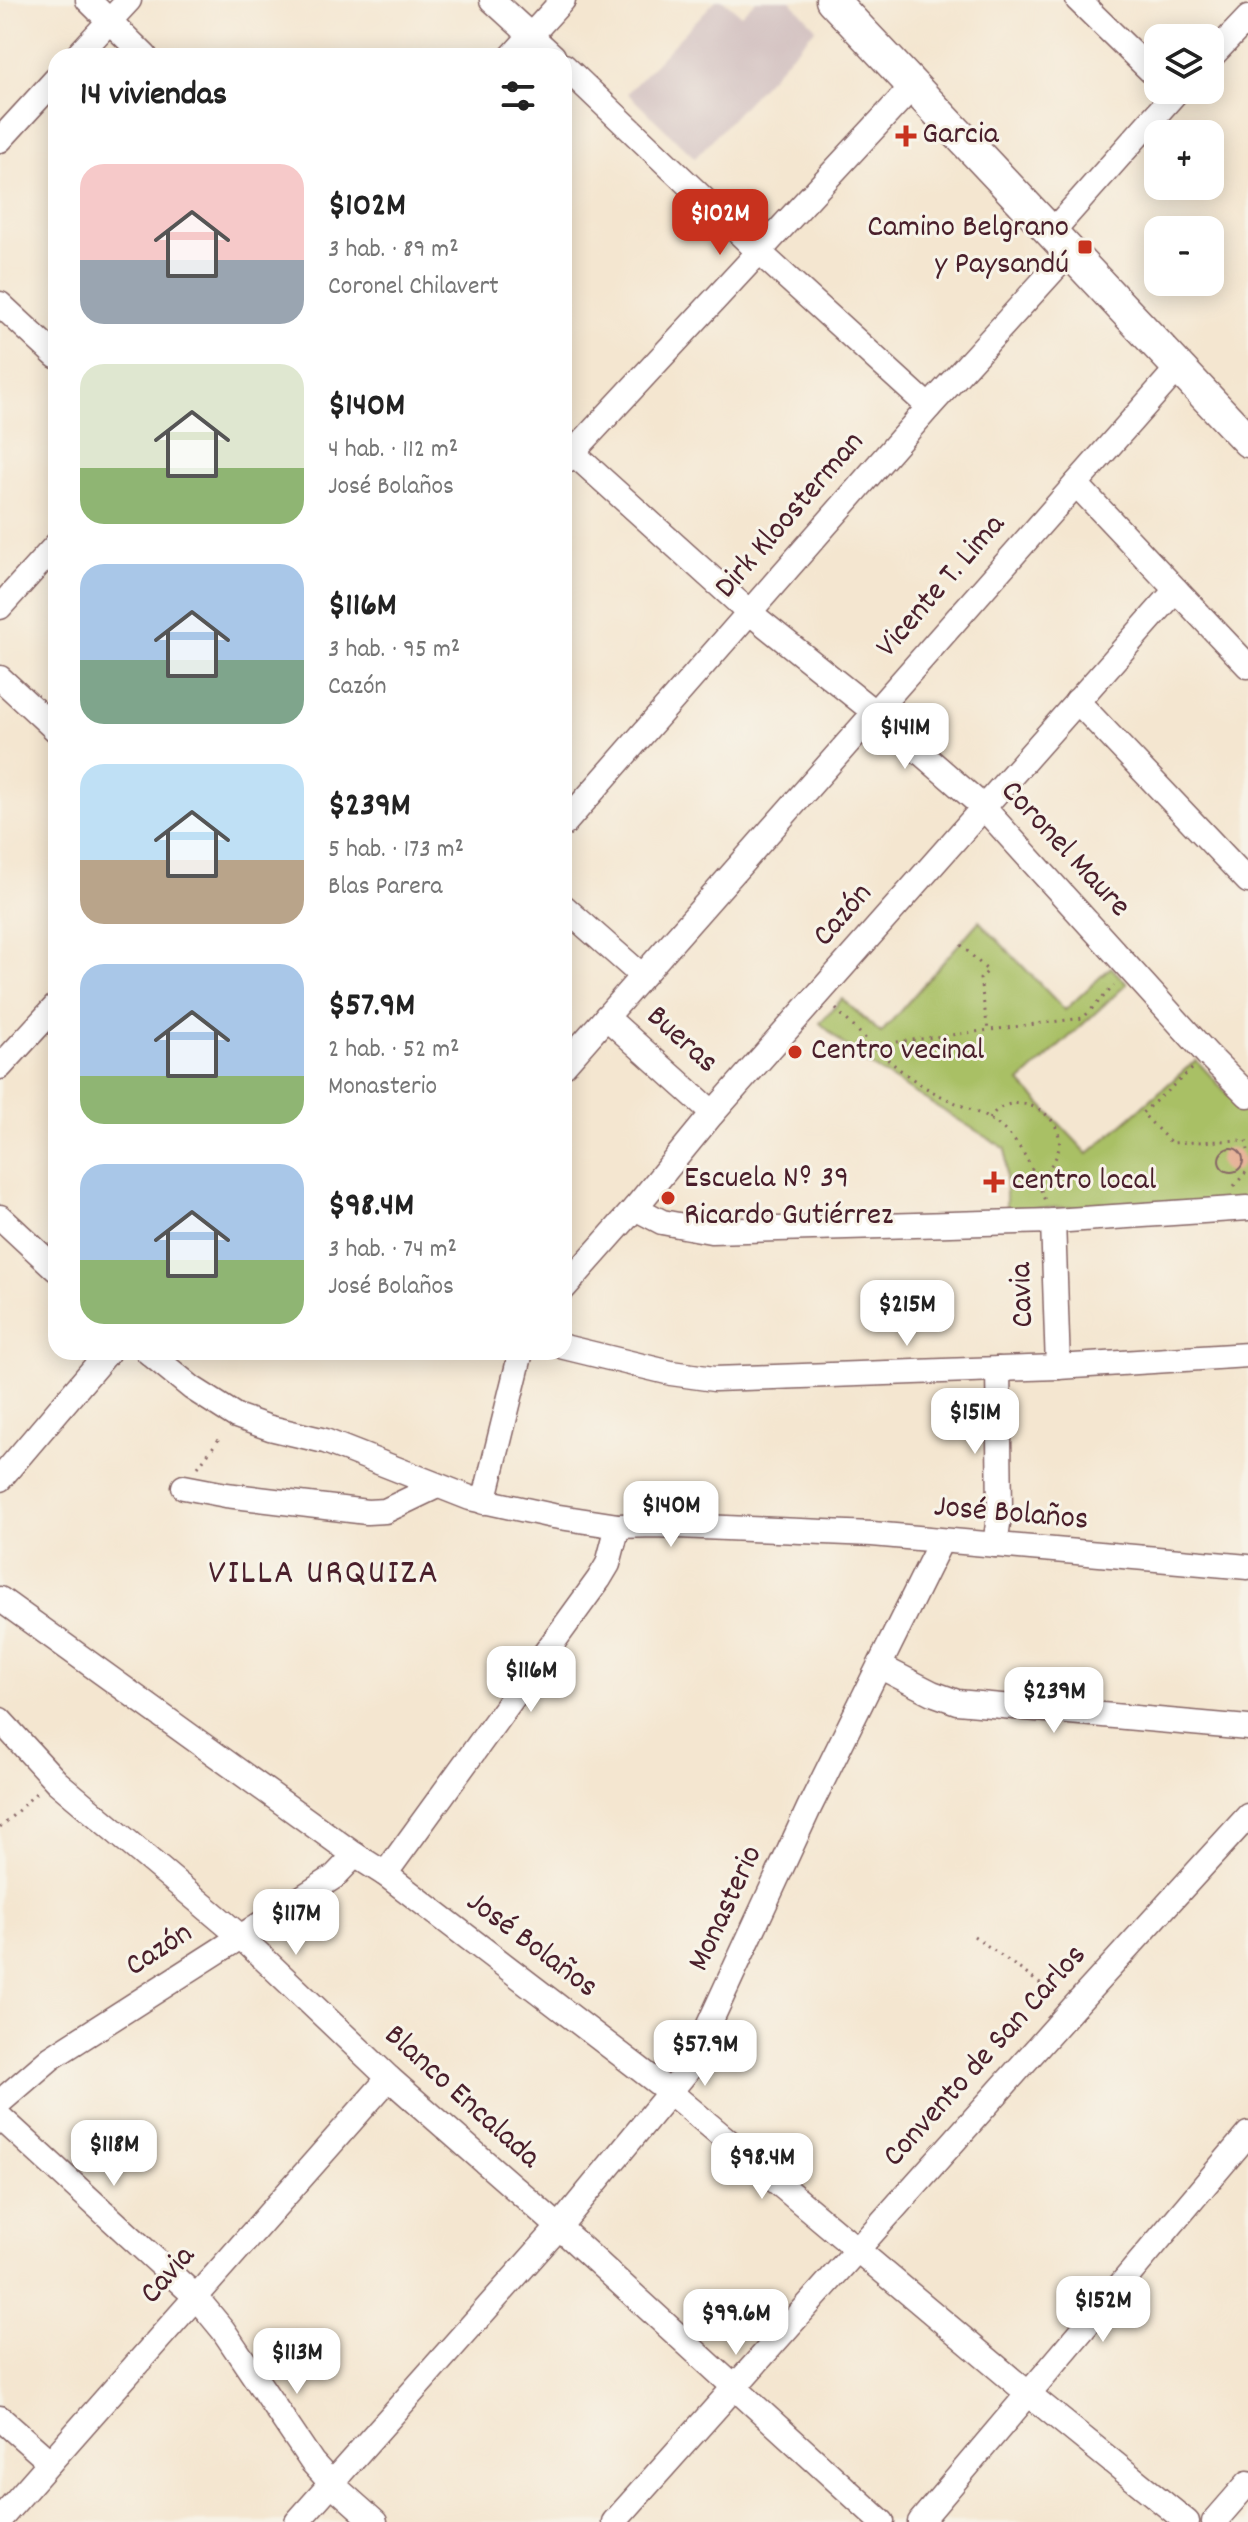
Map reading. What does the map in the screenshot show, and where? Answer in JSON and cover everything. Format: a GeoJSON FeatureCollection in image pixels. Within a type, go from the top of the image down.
{"type":"FeatureCollection","features":[{"type":"Feature","properties":{"kind":"main road"},"geometry":{"type":"LineString","coordinates":[[845,5],[913,86],[1248,441]]}},
{"type":"Feature","properties":{"kind":"street"},"geometry":{"type":"LineString","coordinates":[[88,0],[137,48]]}},
{"type":"Feature","properties":{"kind":"street"},"geometry":{"type":"LineString","coordinates":[[84,48],[129,0]]}},
{"type":"Feature","properties":{"kind":"street"},"geometry":{"type":"LineString","coordinates":[[492,0],[545,48]]}},
{"type":"Feature","properties":{"kind":"street"},"geometry":{"type":"LineString","coordinates":[[519,48],[563,0]]}},
{"type":"Feature","properties":{"kind":"street"},"geometry":{"type":"LineString","coordinates":[[1078,0],[1144,63]]}},
{"type":"Feature","properties":{"kind":"street"},"geometry":{"type":"LineString","coordinates":[[1224,47],[1243,33]]}},
{"type":"Feature","properties":{"kind":"street"},"geometry":{"type":"LineString","coordinates":[[572,74],[758,251],[929,407]]}},
{"type":"Feature","properties":{"kind":"street"},"geometry":{"type":"LineString","coordinates":[[572,448],[913,86]]}},
{"type":"Feature","properties":{"kind":"street"},"geometry":{"type":"LineString","coordinates":[[0,140],[48,88]]}},
{"type":"Feature","properties":{"kind":"street","name":"Dirk Kloosterman"},"geometry":{"type":"LineString","coordinates":[[572,815],[929,407],[1060,243],[1159,104]]}},
{"type":"Feature","properties":{"kind":"street"},"geometry":{"type":"LineString","coordinates":[[0,304],[48,349]]}},
{"type":"Feature","properties":{"kind":"street","name":"Vicente T. Lima"},"geometry":{"type":"LineString","coordinates":[[572,1056],[1178,368]]}},
{"type":"Feature","properties":{"kind":"street","name":"Coronel Maure"},"geometry":{"type":"LineString","coordinates":[[572,457],[749,612],[874,712],[982,806],[1207,1054],[1248,1095]]}},
{"type":"Feature","properties":{"kind":"street"},"geometry":{"type":"LineString","coordinates":[[1076,484],[1248,666]]}},
{"type":"Feature","properties":{"kind":"street"},"geometry":{"type":"LineString","coordinates":[[0,607],[48,554]]}},
{"type":"Feature","properties":{"kind":"street","name":"Cazón"},"geometry":{"type":"LineString","coordinates":[[572,1279],[982,806],[1176,590]]}},
{"type":"Feature","properties":{"kind":"street"},"geometry":{"type":"LineString","coordinates":[[0,678],[48,723]]}},
{"type":"Feature","properties":{"kind":"street"},"geometry":{"type":"LineString","coordinates":[[1077,701],[1248,881]]}},
{"type":"Feature","properties":{"kind":"street","name":"Bueras"},"geometry":{"type":"LineString","coordinates":[[572,914],[641,975]]}},
{"type":"Feature","properties":{"kind":"street"},"geometry":{"type":"LineString","coordinates":[[0,1067],[48,1015]]}},
{"type":"Feature","properties":{"kind":"street","name":"Bueras"},"geometry":{"type":"LineString","coordinates":[[606,1017],[713,1113]]}},
{"type":"Feature","properties":{"kind":"street"},"geometry":{"type":"LineString","coordinates":[[635,1208],[662,1222],[711,1231],[1053,1221],[1248,1208]]}},
{"type":"Feature","properties":{"kind":"street"},"geometry":{"type":"LineString","coordinates":[[0,1217],[48,1262]]}},
{"type":"Feature","properties":{"kind":"street","name":"Cavia"},"geometry":{"type":"LineString","coordinates":[[1053,1221],[1058,1367]]}},
{"type":"Feature","properties":{"kind":"street"},"geometry":{"type":"LineString","coordinates":[[572,1349],[671,1373],[714,1379],[1058,1367],[1248,1355]]}},
{"type":"Feature","properties":{"kind":"street"},"geometry":{"type":"LineString","coordinates":[[0,1479],[101,1360]]}},
{"type":"Feature","properties":{"kind":"street","name":"José Bolaños"},"geometry":{"type":"LineString","coordinates":[[158,1360],[192,1388],[236,1416],[325,1441],[484,1502],[618,1526],[815,1531],[1248,1567]]}},
{"type":"Feature","properties":{"kind":"street"},"geometry":{"type":"LineString","coordinates":[[484,1502],[519,1360]]}},
{"type":"Feature","properties":{"kind":"street","name":"Cavia"},"geometry":{"type":"LineString","coordinates":[[995,1545],[1000,1510],[998,1369]]}},
{"type":"Feature","properties":{"kind":"street"},"geometry":{"type":"LineString","coordinates":[[184,1487],[367,1512],[385,1511],[437,1486]]}},
{"type":"Feature","properties":{"kind":"street"},"geometry":{"type":"LineString","coordinates":[[385,1874],[599,1579],[608,1564],[618,1526]]}},
{"type":"Feature","properties":{"kind":"street","name":"Monasterio"},"geometry":{"type":"LineString","coordinates":[[297,2522],[559,2227],[688,2070],[809,1808],[941,1541]]}},
{"type":"Feature","properties":{"kind":"street","name":"José Bolaños"},"geometry":{"type":"LineString","coordinates":[[0,1599],[385,1874],[671,2093],[1030,2395],[1187,2522]]}},
{"type":"Feature","properties":{"kind":"street"},"geometry":{"type":"LineString","coordinates":[[881,1667],[957,1702],[1248,1728]]}},
{"type":"Feature","properties":{"kind":"street","name":"Blanco Encalada"},"geometry":{"type":"LineString","coordinates":[[0,1720],[52,1777],[241,1937],[389,2078],[559,2227],[882,2522]]}},
{"type":"Feature","properties":{"kind":"street","name":"Convento de San Carlos"},"geometry":{"type":"LineString","coordinates":[[614,2522],[1248,1816]]}},
{"type":"Feature","properties":{"kind":"street","name":"Cazón"},"geometry":{"type":"LineString","coordinates":[[0,2102],[51,2058],[334,1877],[355,1855]]}},
{"type":"Feature","properties":{"kind":"street","name":"Cavia"},"geometry":{"type":"LineString","coordinates":[[0,2519],[389,2078]]}},
{"type":"Feature","properties":{"kind":"street"},"geometry":{"type":"LineString","coordinates":[[0,2117],[195,2296],[223,2330],[312,2462],[375,2522]]}},
{"type":"Feature","properties":{"kind":"street"},"geometry":{"type":"LineString","coordinates":[[920,2522],[1248,2134]]}},
{"type":"Feature","properties":{"kind":"street"},"geometry":{"type":"LineString","coordinates":[[0,2418],[50,2462]]}},
{"type":"Feature","properties":{"kind":"street"},"geometry":{"type":"LineString","coordinates":[[1214,2522],[1248,2483]]}},
{"type":"Feature","properties":{"kind":"path"},"geometry":{"type":"LineString","coordinates":[[961,945],[988,971],[980,979],[988,1030]]}},
{"type":"Feature","properties":{"kind":"path"},"geometry":{"type":"LineString","coordinates":[[873,1045],[1083,1018],[1132,969]]}},
{"type":"Feature","properties":{"kind":"path"},"geometry":{"type":"LineString","coordinates":[[819,993],[914,1080],[948,1101],[989,1119],[1017,1142],[1037,1179],[1053,1221]]}},
{"type":"Feature","properties":{"kind":"path"},"geometry":{"type":"LineString","coordinates":[[1207,1054],[1142,1113],[1171,1143],[1246,1140],[1248,1150]]}},
{"type":"Feature","properties":{"kind":"path"},"geometry":{"type":"LineString","coordinates":[[989,1119],[999,1108],[1017,1104],[1029,1104],[1046,1113],[1059,1135],[1060,1152],[1053,1164],[1037,1179]]}},
{"type":"Feature","properties":{"kind":"path"},"geometry":{"type":"LineString","coordinates":[[184,1487],[236,1416]]}},
{"type":"Feature","properties":{"kind":"path"},"geometry":{"type":"LineString","coordinates":[[0,1828],[52,1777]]}},
{"type":"Feature","properties":{"kind":"path"},"geometry":{"type":"LineString","coordinates":[[974,1936],[1073,2008]]}},
{"type":"Feature","properties":{"kind":"shaded area"},"geometry":{"type":"Polygon","coordinates":[[[716,0],[723,0],[741,15],[756,0],[790,0],[816,28],[695,158],[627,93],[716,0]]]}},
{"type":"Feature","properties":{"kind":"green space"},"geometry":{"type":"Polygon","coordinates":[[[979,921],[1065,1010],[1111,967],[1127,984],[1020,1082],[1088,1154],[1196,1060],[1248,1116],[1248,1203],[1006,1209],[1006,1149],[861,1060],[820,1023],[842,999],[881,1033],[979,921]]]}},
{"type":"Feature","properties":{"kind":"building"},"geometry":{"type":"Polygon","coordinates":[[[1231,1148],[1240,1151],[1243,1160],[1240,1169],[1231,1172],[1222,1169],[1219,1160],[1222,1151],[1231,1148]]]}},
{"type":"Feature","properties":{"kind":"place","name":"Garcia"},"geometry":{"type":"Point","coordinates":[906,136]}},
{"type":"Feature","properties":{"kind":"place","name":"Camino Belgrano y Paysandú"},"geometry":{"type":"Point","coordinates":[1085,247]}},
{"type":"Feature","properties":{"kind":"place","name":"Centro vecinal"},"geometry":{"type":"Point","coordinates":[795,1052]}},
{"type":"Feature","properties":{"kind":"place","name":"centro local"},"geometry":{"type":"Point","coordinates":[994,1182]}},
{"type":"Feature","properties":{"kind":"place","name":"Escuela Nº 39 Ricardo Gutiérrez"},"geometry":{"type":"Point","coordinates":[668,1198]}},
{"type":"Feature","properties":{"kind":"district","name":"VILLA URQUIZA"},"geometry":{"type":"Point","coordinates":[324,1575]}}]}
